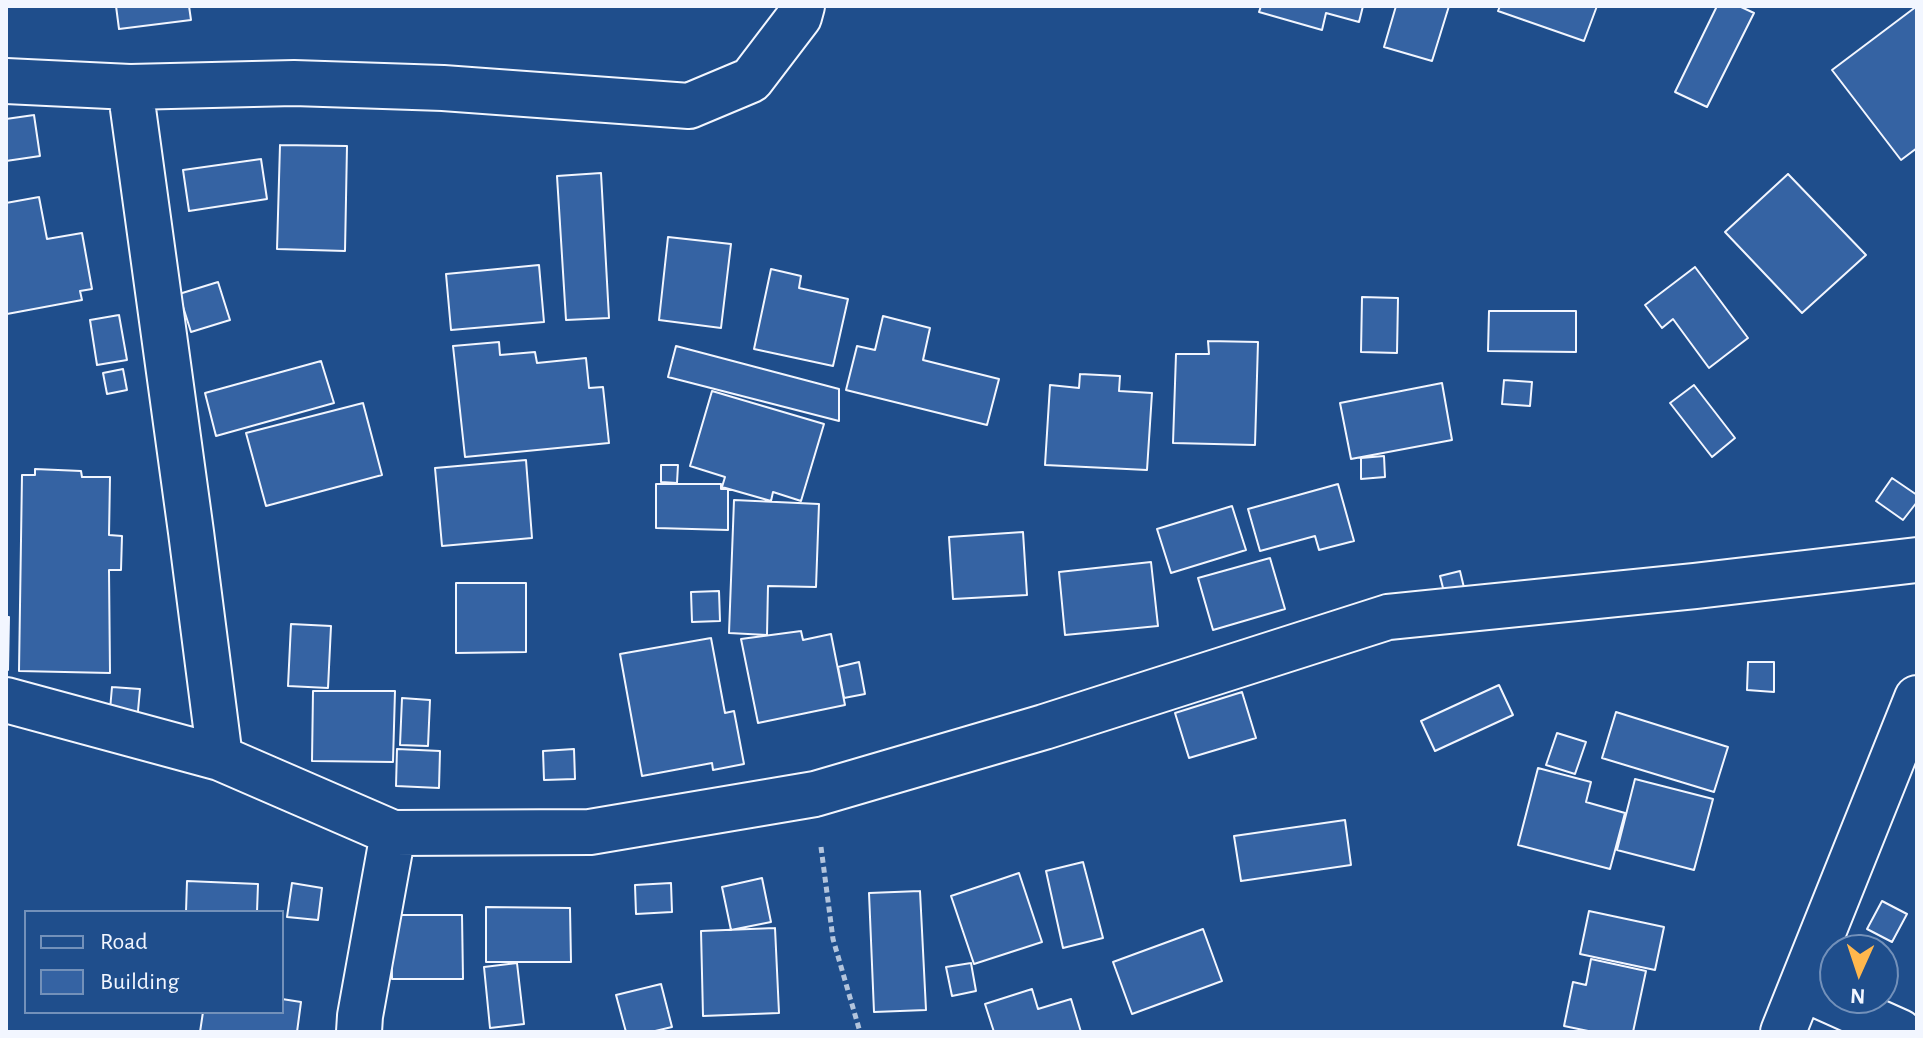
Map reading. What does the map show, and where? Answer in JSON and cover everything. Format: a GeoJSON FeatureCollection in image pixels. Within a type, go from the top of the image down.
{"type":"FeatureCollection","features":[{"type":"Feature","properties":{"kind":"street"},"geometry":{"type":"LineString","coordinates":[[6,81],[130,87],[294,83],[443,88],[689,106],[751,80],[799,17],[802,6]]}},
{"type":"Feature","properties":{"kind":"street"},"geometry":{"type":"LineString","coordinates":[[130,87],[220,758]]}},
{"type":"Feature","properties":{"kind":"street"},"geometry":{"type":"LineString","coordinates":[[6,700],[220,758],[393,833],[590,832],[815,794],[1044,727],[1388,617],[1917,560]]}},
{"type":"Feature","properties":{"kind":"street"},"geometry":{"type":"LineString","coordinates":[[1783,1032],[1917,698]]}},
{"type":"Feature","properties":{"kind":"street"},"geometry":{"type":"LineString","coordinates":[[359,1032],[393,833]]}},
{"type":"Feature","properties":{"kind":"street"},"geometry":{"type":"LineString","coordinates":[[1802,988],[1900,1032]]}},
{"type":"Feature","properties":{"kind":"path"},"geometry":{"type":"LineString","coordinates":[[815,794],[833,939],[860,1032]]}},
{"type":"Feature","properties":{"kind":"building"},"geometry":{"type":"Polygon","coordinates":[[[116,6],[189,6],[191,20],[119,29],[116,6]]]}},
{"type":"Feature","properties":{"kind":"building"},"geometry":{"type":"Polygon","coordinates":[[[1261,6],[1363,6],[1359,22],[1326,13],[1322,30],[1259,12],[1261,6]]]}},
{"type":"Feature","properties":{"kind":"building"},"geometry":{"type":"Polygon","coordinates":[[[1396,6],[1449,6],[1432,61],[1384,47],[1396,6]]]}},
{"type":"Feature","properties":{"kind":"building"},"geometry":{"type":"Polygon","coordinates":[[[1500,6],[1597,6],[1584,41],[1498,11],[1500,6]]]}},
{"type":"Feature","properties":{"kind":"building"},"geometry":{"type":"Polygon","coordinates":[[[1717,6],[1739,6],[1754,13],[1707,107],[1675,92],[1717,6]]]}},
{"type":"Feature","properties":{"kind":"building"},"geometry":{"type":"Polygon","coordinates":[[[1917,6],[1917,148],[1901,160],[1832,70],[1917,6]]]}},
{"type":"Feature","properties":{"kind":"building"},"geometry":{"type":"Polygon","coordinates":[[[34,115],[40,156],[6,161],[6,119],[34,115]]]}},
{"type":"Feature","properties":{"kind":"building"},"geometry":{"type":"Polygon","coordinates":[[[280,145],[347,146],[345,251],[277,249],[280,145]]]}},
{"type":"Feature","properties":{"kind":"building"},"geometry":{"type":"Polygon","coordinates":[[[261,159],[267,199],[189,211],[183,170],[261,159]]]}},
{"type":"Feature","properties":{"kind":"building"},"geometry":{"type":"Polygon","coordinates":[[[601,173],[609,318],[566,320],[557,176],[601,173]]]}},
{"type":"Feature","properties":{"kind":"building"},"geometry":{"type":"Polygon","coordinates":[[[1788,174],[1866,255],[1802,313],[1725,232],[1788,174]]]}},
{"type":"Feature","properties":{"kind":"building"},"geometry":{"type":"Polygon","coordinates":[[[39,197],[47,239],[82,233],[92,289],[80,291],[82,300],[7,314],[6,203],[39,197]]]}},
{"type":"Feature","properties":{"kind":"building"},"geometry":{"type":"Polygon","coordinates":[[[668,237],[731,244],[721,328],[659,320],[668,237]]]}},
{"type":"Feature","properties":{"kind":"building"},"geometry":{"type":"Polygon","coordinates":[[[539,265],[544,322],[451,330],[446,274],[539,265]]]}},
{"type":"Feature","properties":{"kind":"building"},"geometry":{"type":"Polygon","coordinates":[[[1695,267],[1748,338],[1709,368],[1673,319],[1662,328],[1645,305],[1695,267]]]}},
{"type":"Feature","properties":{"kind":"building"},"geometry":{"type":"Polygon","coordinates":[[[771,269],[801,276],[799,288],[848,299],[833,366],[754,349],[771,269]]]}},
{"type":"Feature","properties":{"kind":"building"},"geometry":{"type":"Polygon","coordinates":[[[218,282],[230,320],[191,332],[179,294],[218,282]]]}},
{"type":"Feature","properties":{"kind":"building"},"geometry":{"type":"Polygon","coordinates":[[[1362,297],[1398,298],[1397,353],[1361,352],[1362,297]]]}},
{"type":"Feature","properties":{"kind":"building"},"geometry":{"type":"Polygon","coordinates":[[[1489,311],[1576,311],[1576,352],[1488,351],[1489,311]]]}},
{"type":"Feature","properties":{"kind":"building"},"geometry":{"type":"Polygon","coordinates":[[[119,315],[127,360],[97,365],[90,320],[119,315]]]}},
{"type":"Feature","properties":{"kind":"building"},"geometry":{"type":"Polygon","coordinates":[[[883,316],[930,328],[923,360],[999,379],[987,425],[846,390],[857,346],[875,350],[883,316]]]}},
{"type":"Feature","properties":{"kind":"building"},"geometry":{"type":"Polygon","coordinates":[[[1208,341],[1258,342],[1255,445],[1173,443],[1176,354],[1209,354],[1208,341]]]}},
{"type":"Feature","properties":{"kind":"building"},"geometry":{"type":"Polygon","coordinates":[[[499,342],[500,355],[535,352],[537,363],[586,358],[589,388],[603,387],[609,443],[465,457],[453,346],[499,342]]]}},
{"type":"Feature","properties":{"kind":"building"},"geometry":{"type":"Polygon","coordinates":[[[676,346],[839,389],[839,421],[668,377],[676,346]]]}},
{"type":"Feature","properties":{"kind":"building"},"geometry":{"type":"Polygon","coordinates":[[[321,361],[334,403],[216,436],[205,393],[321,361]]]}},
{"type":"Feature","properties":{"kind":"building"},"geometry":{"type":"Polygon","coordinates":[[[123,369],[127,390],[107,394],[103,373],[123,369]]]}},
{"type":"Feature","properties":{"kind":"building"},"geometry":{"type":"Polygon","coordinates":[[[1080,374],[1120,376],[1119,391],[1152,393],[1147,470],[1045,465],[1050,385],[1079,388],[1080,374]]]}},
{"type":"Feature","properties":{"kind":"building"},"geometry":{"type":"Polygon","coordinates":[[[1504,380],[1532,382],[1530,406],[1502,404],[1504,380]]]}},
{"type":"Feature","properties":{"kind":"building"},"geometry":{"type":"Polygon","coordinates":[[[1442,383],[1452,440],[1351,459],[1340,403],[1442,383]]]}},
{"type":"Feature","properties":{"kind":"building"},"geometry":{"type":"Polygon","coordinates":[[[1694,385],[1735,438],[1712,457],[1670,403],[1694,385]]]}},
{"type":"Feature","properties":{"kind":"building"},"geometry":{"type":"Polygon","coordinates":[[[712,391],[824,424],[801,501],[773,492],[771,501],[722,487],[725,477],[690,466],[712,391]]]}},
{"type":"Feature","properties":{"kind":"building"},"geometry":{"type":"Polygon","coordinates":[[[363,403],[382,475],[266,506],[246,433],[363,403]]]}},
{"type":"Feature","properties":{"kind":"building"},"geometry":{"type":"Polygon","coordinates":[[[1384,456],[1385,477],[1361,479],[1361,458],[1384,456]]]}},
{"type":"Feature","properties":{"kind":"building"},"geometry":{"type":"Polygon","coordinates":[[[526,460],[532,538],[442,546],[435,468],[526,460]]]}},
{"type":"Feature","properties":{"kind":"building"},"geometry":{"type":"Polygon","coordinates":[[[661,465],[678,465],[677,483],[661,482],[661,465]]]}},
{"type":"Feature","properties":{"kind":"building"},"geometry":{"type":"Polygon","coordinates":[[[35,469],[81,471],[82,477],[110,477],[109,535],[122,536],[121,570],[109,570],[110,673],[19,671],[22,475],[35,475],[35,469]]]}},
{"type":"Feature","properties":{"kind":"building"},"geometry":{"type":"Polygon","coordinates":[[[1892,478],[1917,495],[1917,502],[1903,520],[1876,501],[1892,478]]]}},
{"type":"Feature","properties":{"kind":"building"},"geometry":{"type":"Polygon","coordinates":[[[656,484],[721,484],[721,489],[728,489],[728,530],[656,528],[656,484]]]}},
{"type":"Feature","properties":{"kind":"building"},"geometry":{"type":"Polygon","coordinates":[[[1338,484],[1354,541],[1319,550],[1315,536],[1260,551],[1248,509],[1338,484]]]}},
{"type":"Feature","properties":{"kind":"building"},"geometry":{"type":"Polygon","coordinates":[[[734,500],[819,504],[816,587],[768,586],[767,635],[729,633],[734,500]]]}},
{"type":"Feature","properties":{"kind":"building"},"geometry":{"type":"Polygon","coordinates":[[[1232,506],[1246,550],[1171,573],[1157,529],[1232,506]]]}},
{"type":"Feature","properties":{"kind":"building"},"geometry":{"type":"Polygon","coordinates":[[[1023,532],[1027,595],[953,599],[949,537],[1023,532]]]}},
{"type":"Feature","properties":{"kind":"building"},"geometry":{"type":"Polygon","coordinates":[[[1270,558],[1285,609],[1213,630],[1198,578],[1270,558]]]}},
{"type":"Feature","properties":{"kind":"building"},"geometry":{"type":"Polygon","coordinates":[[[1151,562],[1158,626],[1065,635],[1059,572],[1151,562]]]}},
{"type":"Feature","properties":{"kind":"building"},"geometry":{"type":"Polygon","coordinates":[[[1460,571],[1467,600],[1447,604],[1440,576],[1460,571]]]}},
{"type":"Feature","properties":{"kind":"building"},"geometry":{"type":"Polygon","coordinates":[[[456,583],[526,583],[526,652],[456,653],[456,583]]]}},
{"type":"Feature","properties":{"kind":"building"},"geometry":{"type":"Polygon","coordinates":[[[719,591],[720,621],[692,622],[691,592],[719,591]]]}},
{"type":"Feature","properties":{"kind":"building"},"geometry":{"type":"Polygon","coordinates":[[[6,617],[9,617],[8,670],[6,670],[6,617]]]}},
{"type":"Feature","properties":{"kind":"building"},"geometry":{"type":"Polygon","coordinates":[[[291,624],[331,626],[328,688],[288,686],[291,624]]]}},
{"type":"Feature","properties":{"kind":"building"},"geometry":{"type":"Polygon","coordinates":[[[801,631],[803,640],[831,634],[845,705],[758,723],[741,639],[801,631]]]}},
{"type":"Feature","properties":{"kind":"building"},"geometry":{"type":"Polygon","coordinates":[[[711,638],[725,713],[734,711],[744,764],[713,770],[712,763],[642,776],[620,654],[711,638]]]}},
{"type":"Feature","properties":{"kind":"building"},"geometry":{"type":"Polygon","coordinates":[[[859,662],[865,694],[844,698],[838,667],[859,662]]]}},
{"type":"Feature","properties":{"kind":"building"},"geometry":{"type":"Polygon","coordinates":[[[1748,662],[1774,662],[1774,692],[1747,690],[1748,662]]]}},
{"type":"Feature","properties":{"kind":"building"},"geometry":{"type":"Polygon","coordinates":[[[1499,685],[1513,715],[1435,751],[1421,721],[1499,685]]]}},
{"type":"Feature","properties":{"kind":"building"},"geometry":{"type":"Polygon","coordinates":[[[112,687],[140,689],[137,722],[109,721],[112,687]]]}},
{"type":"Feature","properties":{"kind":"building"},"geometry":{"type":"Polygon","coordinates":[[[313,691],[395,691],[393,762],[312,761],[313,691]]]}},
{"type":"Feature","properties":{"kind":"building"},"geometry":{"type":"Polygon","coordinates":[[[1242,692],[1256,738],[1189,758],[1175,713],[1242,692]]]}},
{"type":"Feature","properties":{"kind":"building"},"geometry":{"type":"Polygon","coordinates":[[[402,698],[430,700],[428,746],[400,745],[402,698]]]}},
{"type":"Feature","properties":{"kind":"building"},"geometry":{"type":"Polygon","coordinates":[[[1616,712],[1728,747],[1714,792],[1602,758],[1616,712]]]}},
{"type":"Feature","properties":{"kind":"building"},"geometry":{"type":"Polygon","coordinates":[[[1557,733],[1586,742],[1575,774],[1546,765],[1557,733]]]}},
{"type":"Feature","properties":{"kind":"building"},"geometry":{"type":"Polygon","coordinates":[[[397,749],[440,751],[439,788],[396,786],[397,749]]]}},
{"type":"Feature","properties":{"kind":"building"},"geometry":{"type":"Polygon","coordinates":[[[574,749],[575,779],[544,780],[543,751],[574,749]]]}},
{"type":"Feature","properties":{"kind":"building"},"geometry":{"type":"Polygon","coordinates":[[[1538,768],[1591,782],[1586,802],[1625,813],[1610,869],[1518,845],[1538,768]]]}},
{"type":"Feature","properties":{"kind":"building"},"geometry":{"type":"Polygon","coordinates":[[[1635,779],[1713,799],[1694,870],[1617,850],[1635,779]]]}},
{"type":"Feature","properties":{"kind":"building"},"geometry":{"type":"Polygon","coordinates":[[[1345,820],[1351,865],[1241,881],[1234,836],[1345,820]]]}},
{"type":"Feature","properties":{"kind":"building"},"geometry":{"type":"Polygon","coordinates":[[[1083,862],[1103,938],[1063,948],[1046,871],[1083,862]]]}},
{"type":"Feature","properties":{"kind":"building"},"geometry":{"type":"Polygon","coordinates":[[[1019,873],[1042,942],[974,964],[951,896],[1019,873]]]}},
{"type":"Feature","properties":{"kind":"building"},"geometry":{"type":"Polygon","coordinates":[[[762,878],[771,922],[731,930],[722,887],[762,878]]]}},
{"type":"Feature","properties":{"kind":"building"},"geometry":{"type":"Polygon","coordinates":[[[187,881],[258,884],[257,910],[186,910],[187,881]]]}},
{"type":"Feature","properties":{"kind":"building"},"geometry":{"type":"Polygon","coordinates":[[[292,883],[322,888],[318,920],[287,917],[292,883]]]}},
{"type":"Feature","properties":{"kind":"building"},"geometry":{"type":"Polygon","coordinates":[[[671,883],[672,912],[636,914],[635,885],[671,883]]]}},
{"type":"Feature","properties":{"kind":"building"},"geometry":{"type":"Polygon","coordinates":[[[920,891],[926,1010],[874,1012],[869,893],[920,891]]]}},
{"type":"Feature","properties":{"kind":"building"},"geometry":{"type":"Polygon","coordinates":[[[1882,901],[1907,914],[1896,934],[1877,934],[1867,929],[1882,901]]]}},
{"type":"Feature","properties":{"kind":"building"},"geometry":{"type":"Polygon","coordinates":[[[486,907],[570,908],[571,962],[486,962],[486,907]]]}},
{"type":"Feature","properties":{"kind":"building"},"geometry":{"type":"Polygon","coordinates":[[[1589,911],[1664,927],[1655,970],[1580,954],[1589,911]]]}},
{"type":"Feature","properties":{"kind":"building"},"geometry":{"type":"Polygon","coordinates":[[[391,915],[462,915],[463,979],[392,979],[391,915]]]}},
{"type":"Feature","properties":{"kind":"building"},"geometry":{"type":"Polygon","coordinates":[[[775,928],[779,1013],[703,1016],[701,931],[775,928]]]}},
{"type":"Feature","properties":{"kind":"building"},"geometry":{"type":"Polygon","coordinates":[[[1203,929],[1222,981],[1132,1014],[1113,962],[1203,929]]]}},
{"type":"Feature","properties":{"kind":"building"},"geometry":{"type":"Polygon","coordinates":[[[1591,959],[1646,971],[1633,1032],[1593,1032],[1564,1026],[1573,982],[1586,985],[1591,959]]]}},
{"type":"Feature","properties":{"kind":"building"},"geometry":{"type":"Polygon","coordinates":[[[517,963],[524,1024],[490,1028],[484,967],[517,963]]]}},
{"type":"Feature","properties":{"kind":"building"},"geometry":{"type":"Polygon","coordinates":[[[971,963],[976,991],[952,996],[946,967],[971,963]]]}},
{"type":"Feature","properties":{"kind":"building"},"geometry":{"type":"Polygon","coordinates":[[[661,984],[672,1027],[651,1032],[626,1032],[616,995],[661,984]]]}},
{"type":"Feature","properties":{"kind":"building"},"geometry":{"type":"Polygon","coordinates":[[[1032,989],[1038,1009],[1071,999],[1081,1032],[994,1032],[985,1004],[1032,989]]]}},
{"type":"Feature","properties":{"kind":"building"},"geometry":{"type":"Polygon","coordinates":[[[284,999],[301,1002],[297,1032],[200,1032],[203,1014],[284,1014],[284,999]]]}}]}
